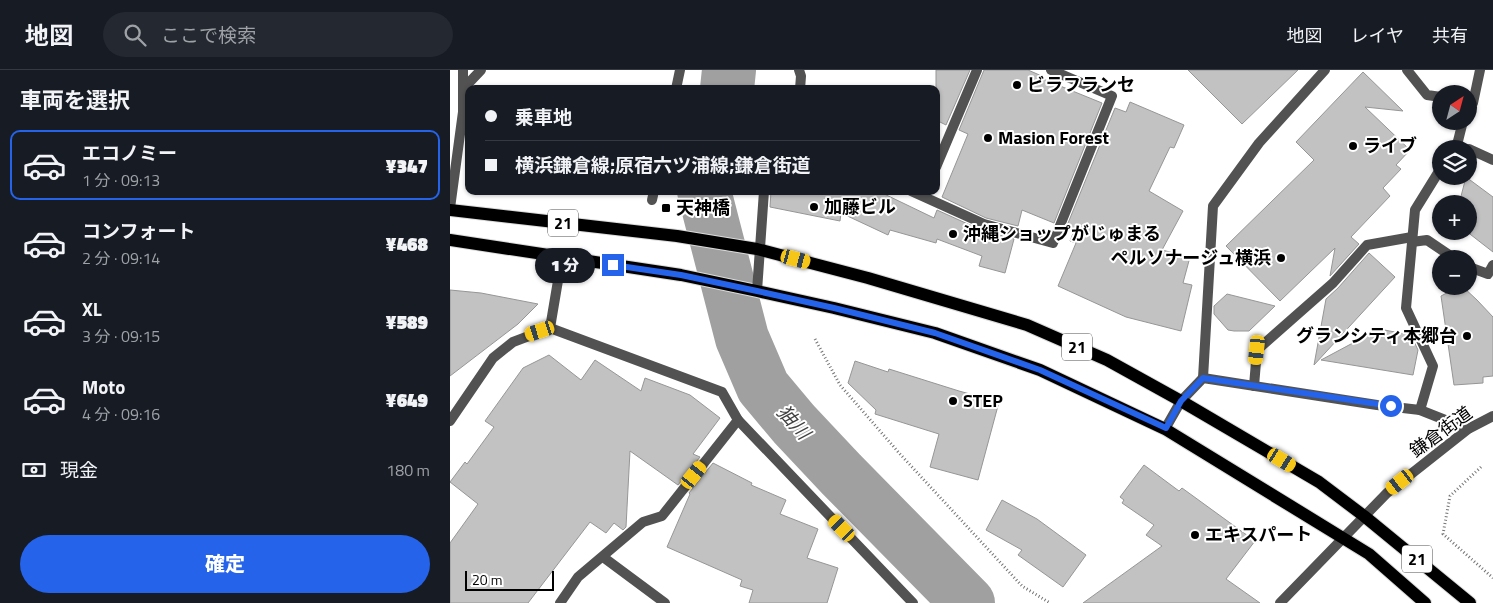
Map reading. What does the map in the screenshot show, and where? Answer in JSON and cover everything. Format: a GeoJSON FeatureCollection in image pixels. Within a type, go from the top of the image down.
{"type":"FeatureCollection","features":[{"type":"Feature","properties":{"kind":"main road","name":"21"},"geometry":{"type":"LineString","coordinates":[[450,209],[677,236],[759,249],[868,278],[1027,325],[1107,360],[1319,482],[1364,516],[1470,603]]}},
{"type":"Feature","properties":{"kind":"main road","name":"21"},"geometry":{"type":"LineString","coordinates":[[450,240],[681,275],[757,291],[935,333],[1040,370],[1166,428],[1369,554],[1425,603]]}},
{"type":"Feature","properties":{"kind":"street"},"geometry":{"type":"LineString","coordinates":[[450,209],[463,112],[463,70]]}},
{"type":"Feature","properties":{"kind":"street"},"geometry":{"type":"LineString","coordinates":[[467,85],[482,70]]}},
{"type":"Feature","properties":{"kind":"street"},"geometry":{"type":"LineString","coordinates":[[677,85],[680,70]]}},
{"type":"Feature","properties":{"kind":"street"},"geometry":{"type":"LineString","coordinates":[[799,70],[800,85]]}},
{"type":"Feature","properties":{"kind":"street"},"geometry":{"type":"LineString","coordinates":[[940,157],[976,70]]}},
{"type":"Feature","properties":{"kind":"street"},"geometry":{"type":"LineString","coordinates":[[927,195],[984,224],[1053,243],[1112,96],[1051,70]]}},
{"type":"Feature","properties":{"kind":"street"},"geometry":{"type":"LineString","coordinates":[[1166,428],[1181,401],[1203,378],[1213,206],[1259,143],[1325,70]]}},
{"type":"Feature","properties":{"kind":"street"},"geometry":{"type":"LineString","coordinates":[[1407,70],[1427,95],[1432,96]]}},
{"type":"Feature","properties":{"kind":"street"},"geometry":{"type":"LineString","coordinates":[[1477,85],[1480,70]]}},
{"type":"Feature","properties":{"kind":"street"},"geometry":{"type":"LineString","coordinates":[[1477,153],[1493,160]]}},
{"type":"Feature","properties":{"kind":"street"},"geometry":{"type":"LineString","coordinates":[[1420,410],[1432,366],[1406,308],[1415,210],[1432,183]]}},
{"type":"Feature","properties":{"kind":"street"},"geometry":{"type":"LineString","coordinates":[[757,291],[764,195]]}},
{"type":"Feature","properties":{"kind":"street"},"geometry":{"type":"LineString","coordinates":[[1254,386],[1257,350],[1333,283],[1367,245],[1427,240],[1442,250]]}},
{"type":"Feature","properties":{"kind":"street"},"geometry":{"type":"LineString","coordinates":[[550,328],[562,257]]}},
{"type":"Feature","properties":{"kind":"street"},"geometry":{"type":"LineString","coordinates":[[1477,271],[1488,274],[1493,265]]}},
{"type":"Feature","properties":{"kind":"street"},"geometry":{"type":"LineString","coordinates":[[450,421],[493,358],[512,342],[550,328],[722,392],[738,420],[913,603]]}},
{"type":"Feature","properties":{"kind":"street"},"geometry":{"type":"LineString","coordinates":[[1203,378],[1420,410],[1468,429]]}},
{"type":"Feature","properties":{"kind":"street","name":"鎌倉街道"},"geometry":{"type":"LineString","coordinates":[[1280,603],[1387,493],[1468,429],[1493,416]]}},
{"type":"Feature","properties":{"kind":"street"},"geometry":{"type":"LineString","coordinates":[[560,603],[578,577],[644,522],[662,516],[738,420]]}},
{"type":"Feature","properties":{"kind":"street"},"geometry":{"type":"LineString","coordinates":[[603,557],[665,603]]}},
{"type":"Feature","properties":{"kind":"path"},"geometry":{"type":"LineString","coordinates":[[815,339],[840,385],[900,454],[1022,586],[1050,603]]}},
{"type":"Feature","properties":{"kind":"path"},"geometry":{"type":"LineString","coordinates":[[1481,467],[1450,496],[1443,534],[1493,578]]}},
{"type":"Feature","properties":{"kind":"building"},"geometry":{"type":"Polygon","coordinates":[[[936,70],[970,70],[946,125],[940,122],[940,85],[936,85],[936,70]]]}},
{"type":"Feature","properties":{"kind":"building"},"geometry":{"type":"Polygon","coordinates":[[[984,70],[1028,70],[1044,77],[1043,79],[1102,103],[1054,223],[1022,210],[1018,226],[986,218],[942,197],[968,134],[959,130],[984,70]]]}},
{"type":"Feature","properties":{"kind":"building"},"geometry":{"type":"Polygon","coordinates":[[[1188,70],[1298,70],[1242,124],[1188,70]]]}},
{"type":"Feature","properties":{"kind":"building"},"geometry":{"type":"Polygon","coordinates":[[[1363,72],[1403,111],[1365,107],[1410,150],[1396,165],[1401,169],[1383,188],[1390,196],[1351,237],[1359,244],[1330,276],[1335,248],[1280,301],[1226,246],[1314,160],[1296,142],[1363,72]]]}},
{"type":"Feature","properties":{"kind":"building"},"geometry":{"type":"Polygon","coordinates":[[[1130,102],[1184,125],[1174,148],[1170,147],[1149,191],[1183,211],[1162,250],[1190,257],[1183,283],[1192,285],[1181,331],[1126,317],[1058,286],[1076,243],[1070,241],[1074,231],[1066,228],[1115,108],[1126,112],[1130,102]]]}},
{"type":"Feature","properties":{"kind":"building"},"geometry":{"type":"Polygon","coordinates":[[[1464,185],[1477,185],[1493,197],[1493,252],[1477,240],[1477,195],[1461,195],[1464,185]]]}},
{"type":"Feature","properties":{"kind":"building"},"geometry":{"type":"Polygon","coordinates":[[[771,195],[886,195],[934,218],[937,210],[981,230],[1014,239],[1005,273],[979,266],[982,256],[937,239],[936,243],[890,230],[888,235],[841,213],[840,221],[770,207],[771,195]]]}},
{"type":"Feature","properties":{"kind":"building"},"geometry":{"type":"Polygon","coordinates":[[[1369,253],[1395,277],[1314,365],[1326,299],[1369,253]]]}},
{"type":"Feature","properties":{"kind":"building"},"geometry":{"type":"Polygon","coordinates":[[[450,290],[481,293],[538,304],[518,324],[450,376],[450,290]]]}},
{"type":"Feature","properties":{"kind":"building"},"geometry":{"type":"Polygon","coordinates":[[[1227,294],[1275,306],[1249,331],[1228,330],[1214,314],[1214,306],[1227,294]]]}},
{"type":"Feature","properties":{"kind":"building","name":"グランシティ本郷台"},"geometry":{"type":"Polygon","coordinates":[[[1472,295],[1493,317],[1493,376],[1483,377],[1483,383],[1454,385],[1441,296],[1472,295]]]}},
{"type":"Feature","properties":{"kind":"building"},"geometry":{"type":"Polygon","coordinates":[[[1379,329],[1411,335],[1418,350],[1413,375],[1321,360],[1379,329]]]}},
{"type":"Feature","properties":{"kind":"building"},"geometry":{"type":"Polygon","coordinates":[[[549,355],[581,380],[595,360],[641,391],[645,378],[690,395],[720,418],[693,454],[700,457],[678,485],[630,451],[626,527],[623,530],[614,523],[606,533],[590,522],[528,603],[450,603],[450,543],[478,504],[450,482],[465,462],[467,464],[494,427],[485,421],[523,368],[549,355]]]}},
{"type":"Feature","properties":{"kind":"building"},"geometry":{"type":"Polygon","coordinates":[[[855,361],[888,372],[889,369],[999,402],[978,480],[930,467],[939,434],[875,414],[876,410],[848,383],[855,361]]]}},
{"type":"Feature","properties":{"kind":"building"},"geometry":{"type":"Polygon","coordinates":[[[713,463],[752,483],[751,485],[786,500],[780,514],[818,529],[807,558],[838,568],[827,603],[749,603],[753,590],[740,586],[742,580],[667,547],[689,493],[713,463]]]}},
{"type":"Feature","properties":{"kind":"building"},"geometry":{"type":"Polygon","coordinates":[[[1144,465],[1179,491],[1182,488],[1255,541],[1226,579],[1260,603],[1083,603],[1162,546],[1146,535],[1154,525],[1122,503],[1124,500],[1120,497],[1144,465]]]}},
{"type":"Feature","properties":{"kind":"building"},"geometry":{"type":"Polygon","coordinates":[[[1002,500],[1037,519],[1086,555],[1063,587],[1018,555],[1022,550],[986,530],[1002,500]]]}},
{"type":"Feature","properties":{"kind":"waterway","name":"㹨川"},"geometry":{"type":"LineString","coordinates":[[727,85],[729,70]]}},
{"type":"Feature","properties":{"kind":"waterway","name":"㹨川"},"geometry":{"type":"LineString","coordinates":[[705,195],[742,338],[763,387],[794,424],[841,474],[968,603]]}},
{"type":"Feature","properties":{"kind":"place","name":"ビラフランセ"},"geometry":{"type":"Point","coordinates":[1017,85]}},
{"type":"Feature","properties":{"kind":"place","name":"Masion Forest"},"geometry":{"type":"Point","coordinates":[988,138]}},
{"type":"Feature","properties":{"kind":"place","name":"ライブ"},"geometry":{"type":"Point","coordinates":[1353,146]}},
{"type":"Feature","properties":{"kind":"place","name":"加藤ビル"},"geometry":{"type":"Point","coordinates":[814,207]}},
{"type":"Feature","properties":{"kind":"place","name":"天神橋"},"geometry":{"type":"Point","coordinates":[666,208]}},
{"type":"Feature","properties":{"kind":"place","name":"沖縄ショップがじゅまる"},"geometry":{"type":"Point","coordinates":[953,234]}},
{"type":"Feature","properties":{"kind":"place","name":"ペルソナージュ横浜"},"geometry":{"type":"Point","coordinates":[1281,258]}},
{"type":"Feature","properties":{"kind":"place","name":"グランシティ本郷台"},"geometry":{"type":"Point","coordinates":[1467,336]}},
{"type":"Feature","properties":{"kind":"place","name":"STEP"},"geometry":{"type":"Point","coordinates":[953,401]}},
{"type":"Feature","properties":{"kind":"place","name":"エキスパート"},"geometry":{"type":"Point","coordinates":[1195,535]}},
{"type":"Feature","properties":{"kind":"route"},"geometry":{"type":"LineString","coordinates":[[613,265],[681,275],[757,291],[935,333],[1040,370],[1166,428],[1181,401],[1203,378],[1391,406]]}}]}
